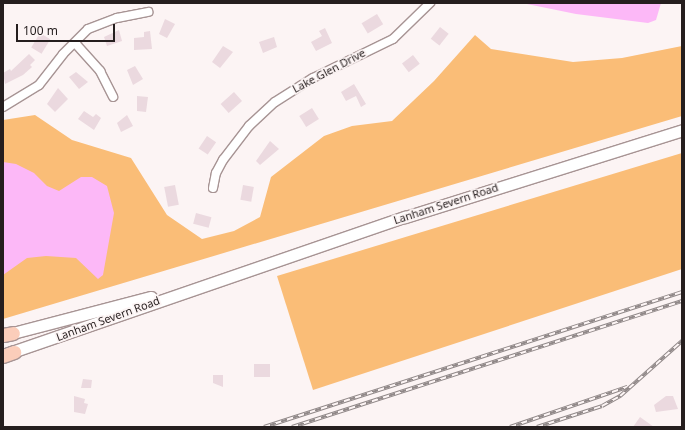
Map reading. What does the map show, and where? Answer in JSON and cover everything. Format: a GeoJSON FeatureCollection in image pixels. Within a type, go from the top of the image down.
{"type":"FeatureCollection","features":[{"type":"Feature","properties":{"kind":"main road","name":"Lanham Severn Road"},"geometry":{"type":"LineString","coordinates":[[7,354],[212,282],[405,217],[682,130]]}},
{"type":"Feature","properties":{"kind":"main road","name":"Lanham Severn Road"},"geometry":{"type":"LineString","coordinates":[[6,335],[212,282]]}},
{"type":"Feature","properties":{"kind":"street","name":"Lake Glen Drive"},"geometry":{"type":"LineString","coordinates":[[213,188],[216,173],[223,160],[249,126],[275,102],[313,78],[393,39],[430,3]]}},
{"type":"Feature","properties":{"kind":"street"},"geometry":{"type":"LineString","coordinates":[[3,107],[39,85],[74,43],[88,29],[117,18],[148,12]]}},
{"type":"Feature","properties":{"kind":"street"},"geometry":{"type":"LineString","coordinates":[[74,43],[100,71],[114,97]]}},
{"type":"Feature","properties":{"kind":"shaded area"},"geometry":{"type":"Polygon","coordinates":[[[522,3],[661,3],[656,20],[648,23],[576,14],[522,3]]]}},
{"type":"Feature","properties":{"kind":"shaded area"},"geometry":{"type":"Polygon","coordinates":[[[475,35],[491,49],[573,62],[622,58],[682,46],[682,116],[3,319],[3,120],[35,115],[72,140],[131,158],[167,215],[202,239],[234,231],[260,217],[271,177],[324,136],[352,126],[392,121],[434,81],[475,35]]]}},
{"type":"Feature","properties":{"kind":"shaded area"},"geometry":{"type":"Polygon","coordinates":[[[682,153],[682,269],[313,390],[277,276],[682,153]]]}},
{"type":"Feature","properties":{"kind":"shaded area"},"geometry":{"type":"Polygon","coordinates":[[[3,162],[16,164],[34,173],[47,186],[59,191],[81,177],[92,177],[107,186],[114,213],[103,275],[98,279],[76,258],[46,256],[27,258],[3,275],[3,162]]]}},
{"type":"Feature","properties":{"kind":"building"},"geometry":{"type":"Polygon","coordinates":[[[377,14],[383,24],[368,34],[362,23],[377,14]]]}},
{"type":"Feature","properties":{"kind":"building"},"geometry":{"type":"Polygon","coordinates":[[[165,19],[175,24],[167,38],[159,34],[165,19]]]}},
{"type":"Feature","properties":{"kind":"building"},"geometry":{"type":"Polygon","coordinates":[[[440,27],[449,34],[439,46],[431,39],[440,27]]]}},
{"type":"Feature","properties":{"kind":"building"},"geometry":{"type":"Polygon","coordinates":[[[325,28],[332,43],[316,51],[311,42],[322,36],[319,31],[325,28]]]}},
{"type":"Feature","properties":{"kind":"building"},"geometry":{"type":"Polygon","coordinates":[[[119,30],[122,41],[107,46],[104,37],[119,30]]]}},
{"type":"Feature","properties":{"kind":"building"},"geometry":{"type":"Polygon","coordinates":[[[150,31],[152,49],[134,50],[134,38],[144,37],[144,32],[150,31]]]}},
{"type":"Feature","properties":{"kind":"building"},"geometry":{"type":"Polygon","coordinates":[[[40,33],[50,39],[42,54],[31,48],[40,33]]]}},
{"type":"Feature","properties":{"kind":"building"},"geometry":{"type":"Polygon","coordinates":[[[274,37],[277,47],[263,53],[259,42],[274,37]]]}},
{"type":"Feature","properties":{"kind":"building"},"geometry":{"type":"Polygon","coordinates":[[[223,46],[233,52],[220,68],[212,62],[223,46]]]}},
{"type":"Feature","properties":{"kind":"building"},"geometry":{"type":"Polygon","coordinates":[[[29,54],[35,60],[30,65],[32,67],[23,75],[5,84],[3,73],[10,69],[11,71],[29,54]]]}},
{"type":"Feature","properties":{"kind":"building"},"geometry":{"type":"Polygon","coordinates":[[[413,55],[420,64],[409,72],[402,64],[413,55]]]}},
{"type":"Feature","properties":{"kind":"building"},"geometry":{"type":"Polygon","coordinates":[[[135,66],[143,79],[133,85],[127,70],[135,66]]]}},
{"type":"Feature","properties":{"kind":"building"},"geometry":{"type":"Polygon","coordinates":[[[76,72],[88,82],[79,89],[69,77],[76,72]]]}},
{"type":"Feature","properties":{"kind":"building"},"geometry":{"type":"Polygon","coordinates":[[[354,84],[366,104],[361,107],[356,96],[346,101],[341,92],[354,84]]]}},
{"type":"Feature","properties":{"kind":"building"},"geometry":{"type":"Polygon","coordinates":[[[58,88],[68,99],[55,112],[47,104],[58,88]]]}},
{"type":"Feature","properties":{"kind":"building"},"geometry":{"type":"Polygon","coordinates":[[[234,92],[242,101],[229,113],[221,104],[234,92]]]}},
{"type":"Feature","properties":{"kind":"building"},"geometry":{"type":"Polygon","coordinates":[[[137,96],[148,97],[146,112],[137,111],[137,96]]]}},
{"type":"Feature","properties":{"kind":"building"},"geometry":{"type":"Polygon","coordinates":[[[312,108],[319,119],[306,127],[299,116],[312,108]]]}},
{"type":"Feature","properties":{"kind":"building"},"geometry":{"type":"Polygon","coordinates":[[[84,111],[93,117],[96,114],[101,118],[94,130],[78,119],[84,111]]]}},
{"type":"Feature","properties":{"kind":"building"},"geometry":{"type":"Polygon","coordinates":[[[127,115],[133,126],[121,132],[117,123],[127,115]]]}},
{"type":"Feature","properties":{"kind":"building"},"geometry":{"type":"Polygon","coordinates":[[[207,136],[216,142],[208,155],[199,148],[207,136]]]}},
{"type":"Feature","properties":{"kind":"building"},"geometry":{"type":"Polygon","coordinates":[[[270,141],[279,149],[260,165],[256,161],[270,141]]]}},
{"type":"Feature","properties":{"kind":"building"},"geometry":{"type":"Polygon","coordinates":[[[175,185],[179,205],[168,207],[164,187],[175,185]]]}},
{"type":"Feature","properties":{"kind":"building"},"geometry":{"type":"Polygon","coordinates":[[[243,185],[254,187],[251,202],[240,200],[243,185]]]}},
{"type":"Feature","properties":{"kind":"building"},"geometry":{"type":"Polygon","coordinates":[[[196,213],[211,217],[209,228],[193,224],[196,213]]]}},
{"type":"Feature","properties":{"kind":"building"},"geometry":{"type":"Polygon","coordinates":[[[254,364],[270,364],[270,377],[254,377],[254,364]]]}},
{"type":"Feature","properties":{"kind":"building"},"geometry":{"type":"Polygon","coordinates":[[[213,375],[223,375],[223,387],[213,383],[213,375]]]}},
{"type":"Feature","properties":{"kind":"building"},"geometry":{"type":"Polygon","coordinates":[[[83,379],[92,380],[91,388],[81,388],[83,379]]]}},
{"type":"Feature","properties":{"kind":"building"},"geometry":{"type":"Polygon","coordinates":[[[74,396],[85,399],[84,403],[88,404],[85,414],[74,412],[74,396]]]}},
{"type":"Feature","properties":{"kind":"building"},"geometry":{"type":"Polygon","coordinates":[[[666,396],[673,396],[678,409],[656,412],[654,405],[666,396]]]}},
{"type":"Feature","properties":{"kind":"building"},"geometry":{"type":"Polygon","coordinates":[[[640,417],[654,427],[633,427],[640,417]]]}},
{"type":"Feature","properties":{"kind":"railway"},"geometry":{"type":"LineString","coordinates":[[264,427],[682,292]]}},
{"type":"Feature","properties":{"kind":"railway"},"geometry":{"type":"LineString","coordinates":[[292,427],[682,301]]}},
{"type":"Feature","properties":{"kind":"railway"},"geometry":{"type":"LineString","coordinates":[[537,427],[602,406],[620,396],[682,341]]}},
{"type":"Feature","properties":{"kind":"railway"},"geometry":{"type":"LineString","coordinates":[[510,427],[627,387]]}}]}
